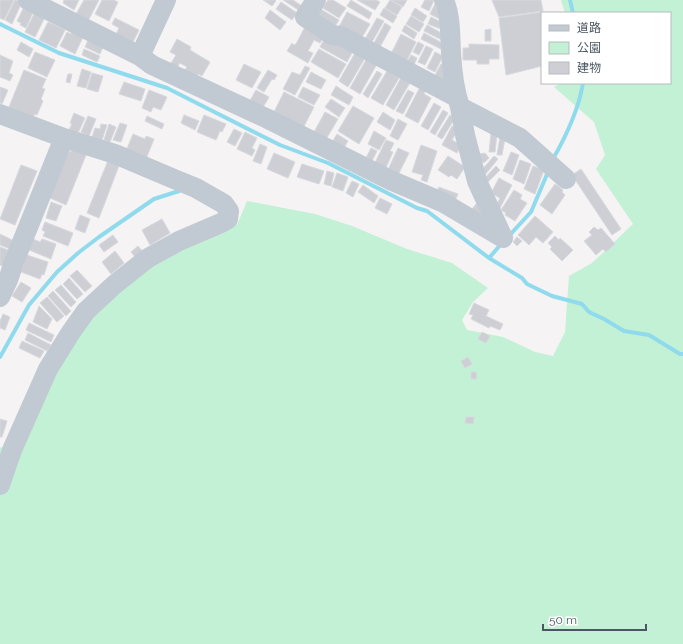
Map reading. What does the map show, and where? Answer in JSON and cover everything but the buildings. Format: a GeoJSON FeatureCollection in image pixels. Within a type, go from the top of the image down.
{"type":"FeatureCollection","features":[{"type":"Feature","properties":{"kind":"street"},"geometry":{"type":"LineString","coordinates":[[28,0],[140,56],[152,65],[266,118],[390,180],[442,202],[503,238],[477,181],[465,135],[453,77],[448,8],[444,0]]}},
{"type":"Feature","properties":{"kind":"street"},"geometry":{"type":"LineString","coordinates":[[140,56],[166,0]]}},
{"type":"Feature","properties":{"kind":"street"},"geometry":{"type":"LineString","coordinates":[[316,0],[305,17],[332,35],[341,36],[520,138],[566,179]]}},
{"type":"Feature","properties":{"kind":"street"},"geometry":{"type":"LineString","coordinates":[[0,114],[64,138],[115,154],[196,188],[224,204],[230,212],[228,219],[221,223],[179,241],[148,258],[114,284],[86,310],[70,332],[48,369],[12,450],[0,485]]}},
{"type":"Feature","properties":{"kind":"street"},"geometry":{"type":"LineString","coordinates":[[0,297],[64,138]]}},
{"type":"Feature","properties":{"kind":"green space"},"geometry":{"type":"Polygon","coordinates":[[[561,0],[683,0],[683,644],[0,644],[0,447],[17,453],[51,377],[80,331],[116,293],[148,266],[191,243],[237,225],[247,201],[315,214],[352,226],[407,249],[452,263],[488,288],[473,302],[462,320],[467,330],[503,337],[535,352],[553,356],[565,332],[569,276],[592,263],[633,224],[596,169],[605,155],[594,122],[554,87],[559,84],[671,84],[671,12],[565,12],[561,0]]]}},
{"type":"Feature","properties":{"kind":"waterway"},"geometry":{"type":"LineString","coordinates":[[570,0],[573,12]]}},
{"type":"Feature","properties":{"kind":"waterway"},"geometry":{"type":"LineString","coordinates":[[0,24],[59,53],[167,88],[280,145],[328,163],[417,208],[427,211],[489,258],[522,278],[527,284],[552,296],[582,304],[589,312],[624,331],[649,335],[680,354],[683,354]]}},
{"type":"Feature","properties":{"kind":"waterway"},"geometry":{"type":"LineString","coordinates":[[553,159],[571,122],[583,84]]}},
{"type":"Feature","properties":{"kind":"waterway"},"geometry":{"type":"LineString","coordinates":[[508,237],[531,212],[548,172]]}},
{"type":"Feature","properties":{"kind":"waterway"},"geometry":{"type":"LineString","coordinates":[[0,357],[29,305],[57,272],[99,237],[154,199],[179,191]]}},
{"type":"Feature","properties":{"kind":"waterway"},"geometry":{"type":"LineString","coordinates":[[489,258],[502,243]]}}]}
